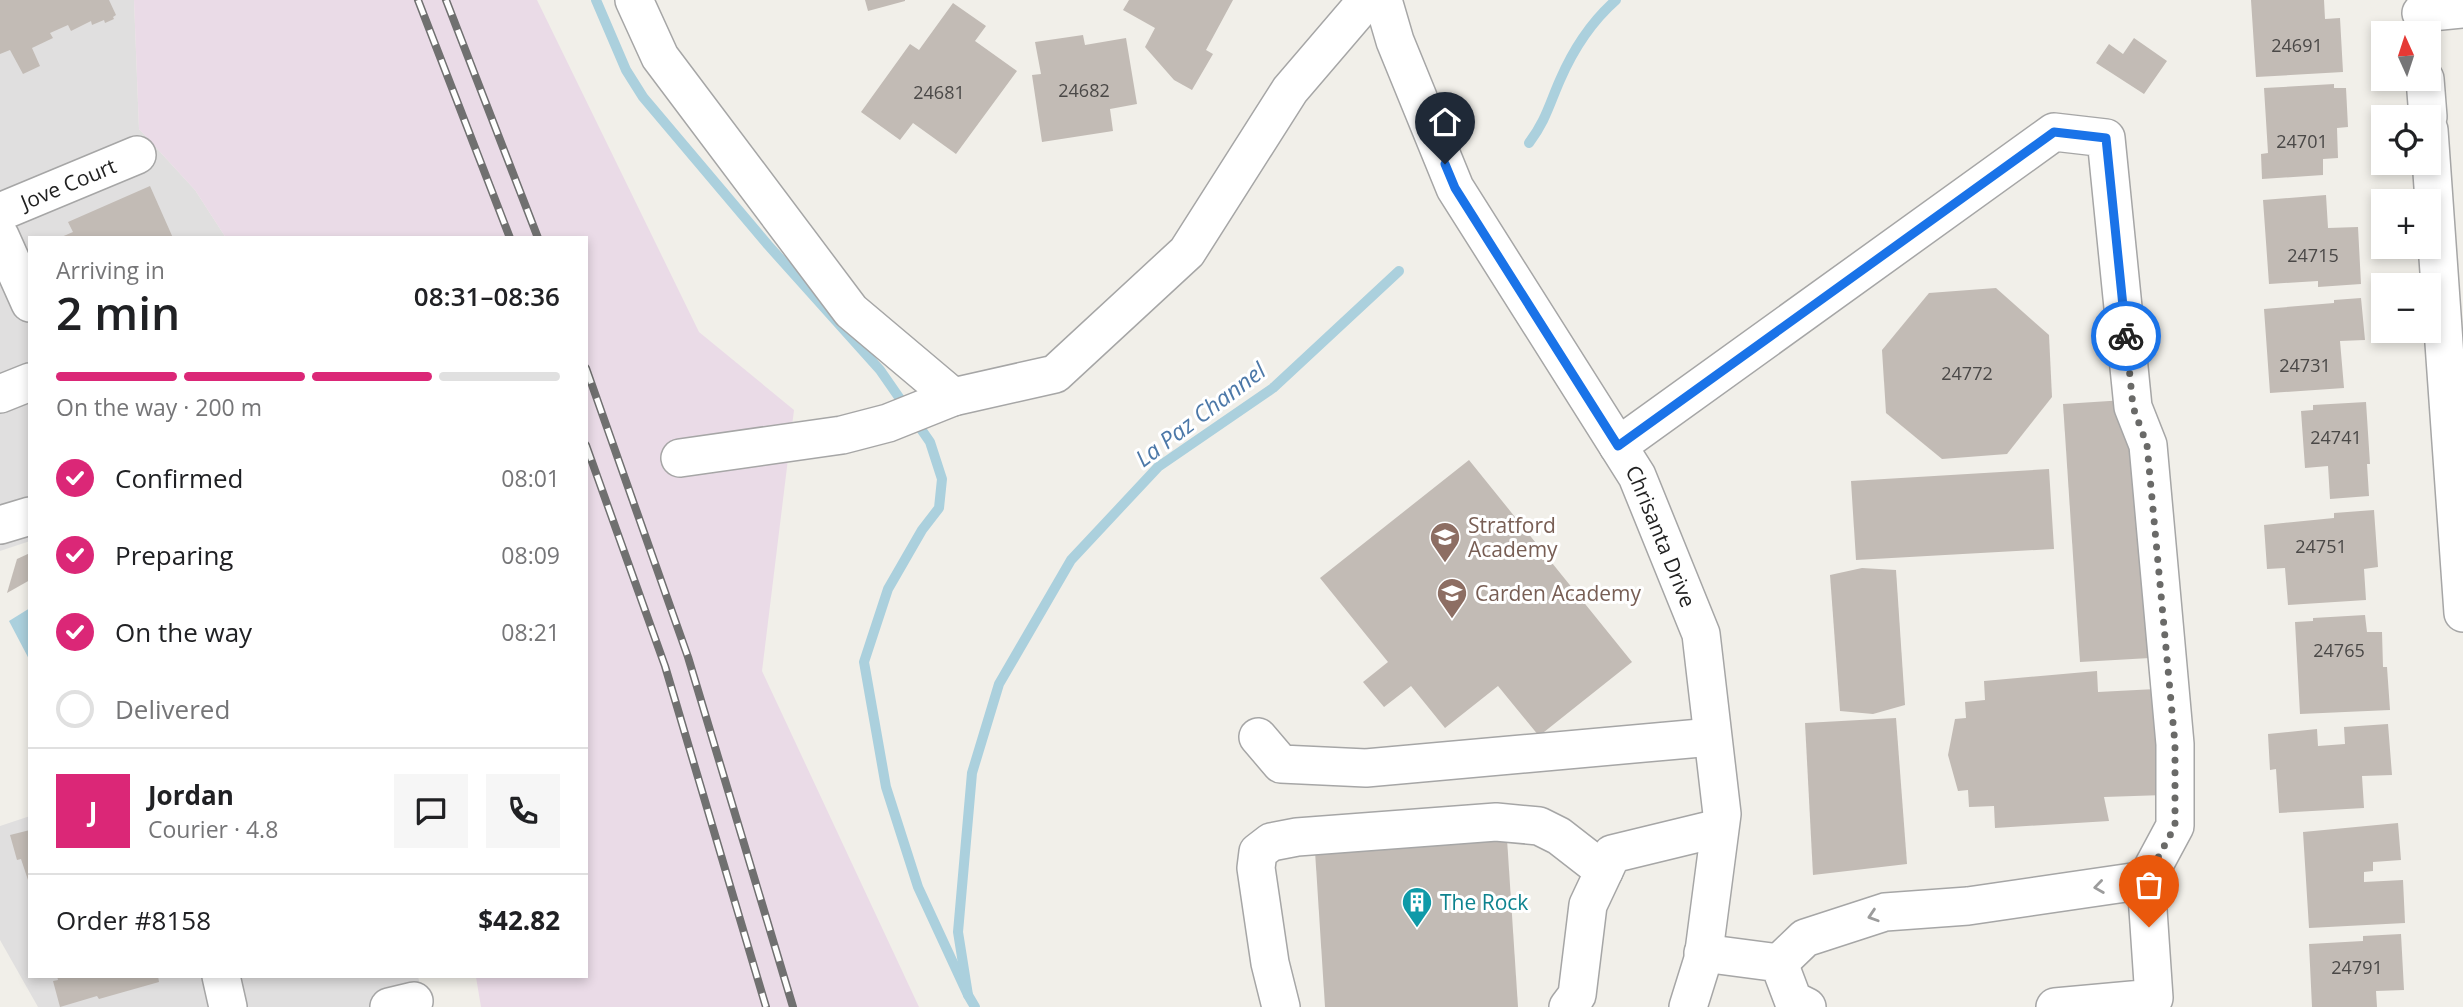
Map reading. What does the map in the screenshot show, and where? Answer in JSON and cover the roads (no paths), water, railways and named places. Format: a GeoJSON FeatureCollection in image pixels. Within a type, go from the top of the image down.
{"type":"FeatureCollection","features":[{"type":"Feature","properties":{"kind":"street"},"geometry":{"type":"LineString","coordinates":[[634,0],[660,57],[851,310],[941,402]]}},
{"type":"Feature","properties":{"kind":"street"},"geometry":{"type":"LineString","coordinates":[[680,458],[842,435],[888,423],[941,402],[1055,374],[1186,251],[1290,90],[1367,0]]}},
{"type":"Feature","properties":{"kind":"street","name":"Chrisanta Drive"},"geometry":{"type":"LineString","coordinates":[[1383,0],[1395,41],[1455,188],[1637,476],[1701,634],[1721,814],[1703,953],[1688,1007]]}},
{"type":"Feature","properties":{"kind":"street"},"geometry":{"type":"LineString","coordinates":[[2421,15],[2463,9]]}},
{"type":"Feature","properties":{"kind":"street"},"geometry":{"type":"LineString","coordinates":[[1618,446],[2054,132],[2106,138],[2133,407],[2147,445],[2175,744],[2175,826],[2146,880],[2153,1002],[2055,1007]]}},
{"type":"Feature","properties":{"kind":"street","name":"Jove Court"},"geometry":{"type":"LineString","coordinates":[[0,212],[137,155]]}},
{"type":"Feature","properties":{"kind":"street"},"geometry":{"type":"LineString","coordinates":[[2432,175],[2463,613]]}},
{"type":"Feature","properties":{"kind":"street"},"geometry":{"type":"LineString","coordinates":[[0,236],[28,299]]}},
{"type":"Feature","properties":{"kind":"street"},"geometry":{"type":"LineString","coordinates":[[0,394],[28,383]]}},
{"type":"Feature","properties":{"kind":"street"},"geometry":{"type":"LineString","coordinates":[[0,525],[28,517]]}},
{"type":"Feature","properties":{"kind":"street"},"geometry":{"type":"LineString","coordinates":[[1258,737],[1281,764],[1366,768],[1712,737]]}},
{"type":"Feature","properties":{"kind":"street"},"geometry":{"type":"LineString","coordinates":[[1281,1007],[1270,963],[1256,868],[1258,852],[1272,842],[1297,837],[1496,822],[1539,826],[1559,836],[1604,872]]}},
{"type":"Feature","properties":{"kind":"street"},"geometry":{"type":"LineString","coordinates":[[1568,1007],[1577,995],[1588,905],[1612,854],[1719,828]]}},
{"type":"Feature","properties":{"kind":"street"},"geometry":{"type":"LineString","coordinates":[[1779,963],[1805,938],[1885,912],[1968,906],[2146,880]]}},
{"type":"Feature","properties":{"kind":"street"},"geometry":{"type":"LineString","coordinates":[[1703,953],[1779,963]]}},
{"type":"Feature","properties":{"kind":"street"},"geometry":{"type":"LineString","coordinates":[[1779,963],[1793,1000],[1807,1007]]}},
{"type":"Feature","properties":{"kind":"street"},"geometry":{"type":"LineString","coordinates":[[221,978],[228,1007]]}},
{"type":"Feature","properties":{"kind":"water"},"geometry":{"type":"Polygon","coordinates":[[[28,609],[28,657],[9,621],[28,609]]]}},
{"type":"Feature","properties":{"kind":"waterway"},"geometry":{"type":"LineString","coordinates":[[596,0],[626,70],[643,97],[768,245],[880,370],[930,442],[942,479],[939,508],[922,530],[888,589],[864,662],[886,787],[918,887],[968,995]]}},
{"type":"Feature","properties":{"kind":"waterway","name":"La Paz Channel"},"geometry":{"type":"LineString","coordinates":[[1529,143],[1543,120],[1577,47],[1616,0]]}},
{"type":"Feature","properties":{"kind":"waterway","name":"La Paz Channel"},"geometry":{"type":"LineString","coordinates":[[975,1007],[968,995],[958,932],[972,773],[999,684],[1071,560],[1158,467],[1273,388],[1399,271]]}},
{"type":"Feature","properties":{"kind":"railway"},"geometry":{"type":"LineString","coordinates":[[418,0],[509,236]]}},
{"type":"Feature","properties":{"kind":"railway"},"geometry":{"type":"LineString","coordinates":[[446,0],[537,236]]}},
{"type":"Feature","properties":{"kind":"railway"},"geometry":{"type":"LineString","coordinates":[[588,374],[688,657],[793,1007]]}},
{"type":"Feature","properties":{"kind":"railway"},"geometry":{"type":"LineString","coordinates":[[588,451],[665,666],[766,1007]]}},
{"type":"Feature","properties":{"kind":"place","name":"Stratford Academy"},"geometry":{"type":"Point","coordinates":[1445,564]}},
{"type":"Feature","properties":{"kind":"place","name":"Carden Academy"},"geometry":{"type":"Point","coordinates":[1452,620]}},
{"type":"Feature","properties":{"kind":"place","name":"The Rock"},"geometry":{"type":"Point","coordinates":[1417,929]}}]}
